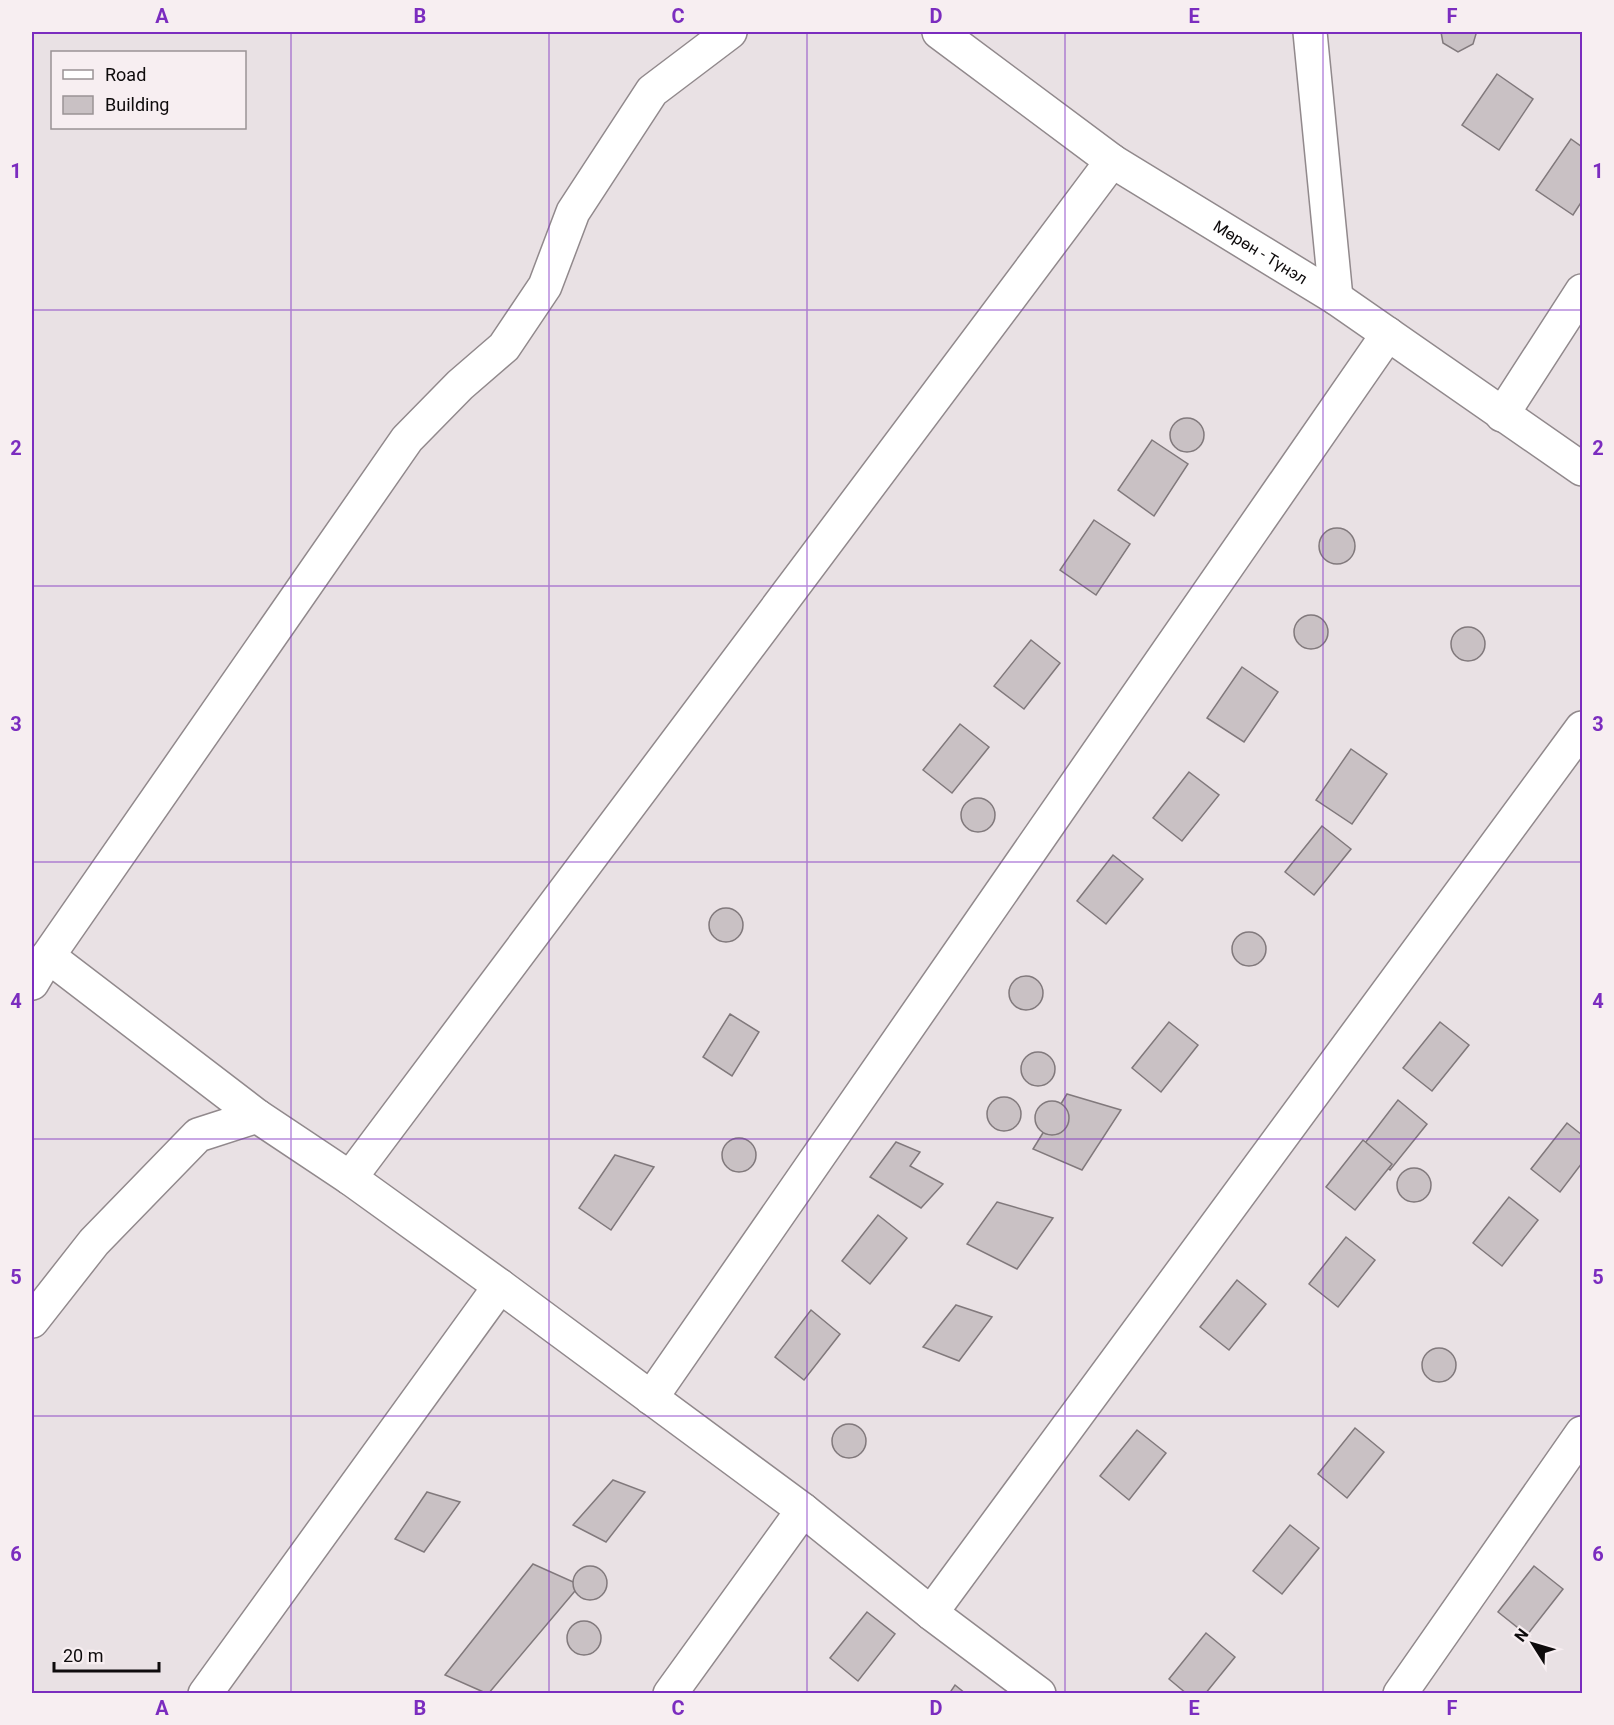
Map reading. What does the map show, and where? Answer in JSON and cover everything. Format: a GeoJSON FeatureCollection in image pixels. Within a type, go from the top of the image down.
{"type":"FeatureCollection","features":[{"type":"Feature","properties":{"kind":"street"},"geometry":{"type":"LineString","coordinates":[[32,983],[48,956],[407,439],[460,385],[504,347],[545,286],[573,212],[652,91],[730,32]]}},
{"type":"Feature","properties":{"kind":"street","name":"Мөрөн - Түнэл"},"geometry":{"type":"LineString","coordinates":[[939,32],[1112,161],[1336,298],[1582,469]]}},
{"type":"Feature","properties":{"kind":"street"},"geometry":{"type":"LineString","coordinates":[[1310,32],[1336,298]]}},
{"type":"Feature","properties":{"kind":"street"},"geometry":{"type":"LineString","coordinates":[[350,1178],[1112,161]]}},
{"type":"Feature","properties":{"kind":"street"},"geometry":{"type":"LineString","coordinates":[[1502,415],[1582,291]]}},
{"type":"Feature","properties":{"kind":"street"},"geometry":{"type":"LineString","coordinates":[[651,1398],[1388,334]]}},
{"type":"Feature","properties":{"kind":"street"},"geometry":{"type":"LineString","coordinates":[[931,1613],[1582,728]]}},
{"type":"Feature","properties":{"kind":"street"},"geometry":{"type":"LineString","coordinates":[[48,956],[257,1116],[350,1178],[500,1286],[803,1510],[931,1613],[1039,1694]]}},
{"type":"Feature","properties":{"kind":"street"},"geometry":{"type":"LineString","coordinates":[[32,1321],[93,1242],[198,1135],[257,1116]]}},
{"type":"Feature","properties":{"kind":"street"},"geometry":{"type":"LineString","coordinates":[[206,1694],[500,1286]]}},
{"type":"Feature","properties":{"kind":"street"},"geometry":{"type":"LineString","coordinates":[[1400,1694],[1582,1433]]}},
{"type":"Feature","properties":{"kind":"street"},"geometry":{"type":"LineString","coordinates":[[670,1694],[803,1510]]}},
{"type":"Feature","properties":{"kind":"building"},"geometry":{"type":"Polygon","coordinates":[[[1441,32],[1476,32],[1476,34],[1473,44],[1458,52],[1443,43],[1441,32]]]}},
{"type":"Feature","properties":{"kind":"building"},"geometry":{"type":"Polygon","coordinates":[[[1497,74],[1533,99],[1499,150],[1462,125],[1497,74]]]}},
{"type":"Feature","properties":{"kind":"building"},"geometry":{"type":"Polygon","coordinates":[[[1571,139],[1582,147],[1582,201],[1573,215],[1536,190],[1571,139]]]}},
{"type":"Feature","properties":{"kind":"building"},"geometry":{"type":"Polygon","coordinates":[[[1187,418],[1199,423],[1204,435],[1199,447],[1187,452],[1175,447],[1170,435],[1175,423],[1187,418]]]}},
{"type":"Feature","properties":{"kind":"building"},"geometry":{"type":"Polygon","coordinates":[[[1152,440],[1188,464],[1154,516],[1118,490],[1152,440]]]}},
{"type":"Feature","properties":{"kind":"building"},"geometry":{"type":"Polygon","coordinates":[[[1094,520],[1130,544],[1096,595],[1060,570],[1094,520]]]}},
{"type":"Feature","properties":{"kind":"building"},"geometry":{"type":"Polygon","coordinates":[[[1337,528],[1349,534],[1355,546],[1349,558],[1337,564],[1325,558],[1319,546],[1325,534],[1337,528]]]}},
{"type":"Feature","properties":{"kind":"building"},"geometry":{"type":"Polygon","coordinates":[[[1311,615],[1323,620],[1328,632],[1323,644],[1311,649],[1299,644],[1294,632],[1299,620],[1311,615]]]}},
{"type":"Feature","properties":{"kind":"building"},"geometry":{"type":"Polygon","coordinates":[[[1468,627],[1480,632],[1485,644],[1480,656],[1468,661],[1456,656],[1451,644],[1456,632],[1468,627]]]}},
{"type":"Feature","properties":{"kind":"building"},"geometry":{"type":"Polygon","coordinates":[[[1031,640],[1060,663],[1024,709],[994,686],[1031,640]]]}},
{"type":"Feature","properties":{"kind":"building"},"geometry":{"type":"Polygon","coordinates":[[[1242,667],[1278,692],[1244,742],[1207,718],[1242,667]]]}},
{"type":"Feature","properties":{"kind":"building"},"geometry":{"type":"Polygon","coordinates":[[[960,724],[989,747],[952,793],[923,770],[960,724]]]}},
{"type":"Feature","properties":{"kind":"building"},"geometry":{"type":"Polygon","coordinates":[[[1351,749],[1387,774],[1352,824],[1316,800],[1351,749]]]}},
{"type":"Feature","properties":{"kind":"building"},"geometry":{"type":"Polygon","coordinates":[[[1189,772],[1219,795],[1182,841],[1153,818],[1189,772]]]}},
{"type":"Feature","properties":{"kind":"building"},"geometry":{"type":"Polygon","coordinates":[[[978,798],[990,803],[995,815],[990,827],[978,832],[966,827],[961,815],[966,803],[978,798]]]}},
{"type":"Feature","properties":{"kind":"building"},"geometry":{"type":"Polygon","coordinates":[[[1322,826],[1351,849],[1314,895],[1285,872],[1322,826]]]}},
{"type":"Feature","properties":{"kind":"building"},"geometry":{"type":"Polygon","coordinates":[[[1113,855],[1143,879],[1106,924],[1077,901],[1113,855]]]}},
{"type":"Feature","properties":{"kind":"building"},"geometry":{"type":"Polygon","coordinates":[[[726,908],[738,913],[743,925],[738,937],[726,942],[714,937],[709,925],[714,913],[726,908]]]}},
{"type":"Feature","properties":{"kind":"building"},"geometry":{"type":"Polygon","coordinates":[[[1249,932],[1261,937],[1266,949],[1261,961],[1249,966],[1237,961],[1232,949],[1237,937],[1249,932]]]}},
{"type":"Feature","properties":{"kind":"building"},"geometry":{"type":"Polygon","coordinates":[[[1026,976],[1038,981],[1043,993],[1038,1005],[1026,1010],[1014,1005],[1009,993],[1014,981],[1026,976]]]}},
{"type":"Feature","properties":{"kind":"building"},"geometry":{"type":"Polygon","coordinates":[[[730,1014],[759,1032],[732,1076],[703,1057],[730,1014]]]}},
{"type":"Feature","properties":{"kind":"building"},"geometry":{"type":"Polygon","coordinates":[[[1169,1022],[1198,1045],[1161,1092],[1132,1068],[1169,1022]]]}},
{"type":"Feature","properties":{"kind":"building"},"geometry":{"type":"Polygon","coordinates":[[[1440,1022],[1469,1045],[1432,1091],[1403,1068],[1440,1022]]]}},
{"type":"Feature","properties":{"kind":"building"},"geometry":{"type":"Polygon","coordinates":[[[1038,1052],[1050,1057],[1055,1069],[1050,1081],[1038,1086],[1026,1081],[1021,1069],[1026,1057],[1038,1052]]]}},
{"type":"Feature","properties":{"kind":"building"},"geometry":{"type":"Polygon","coordinates":[[[1067,1094],[1121,1110],[1082,1170],[1033,1149],[1067,1094]]]}},
{"type":"Feature","properties":{"kind":"building"},"geometry":{"type":"Polygon","coordinates":[[[1004,1097],[1016,1102],[1021,1114],[1016,1126],[1004,1131],[992,1126],[987,1114],[992,1102],[1004,1097]]]}},
{"type":"Feature","properties":{"kind":"building"},"geometry":{"type":"Polygon","coordinates":[[[1398,1100],[1427,1124],[1390,1170],[1362,1147],[1398,1100]]]}},
{"type":"Feature","properties":{"kind":"building"},"geometry":{"type":"Polygon","coordinates":[[[1052,1101],[1064,1106],[1069,1118],[1064,1130],[1052,1135],[1040,1130],[1035,1118],[1040,1106],[1052,1101]]]}},
{"type":"Feature","properties":{"kind":"building"},"geometry":{"type":"Polygon","coordinates":[[[1567,1123],[1582,1135],[1582,1163],[1560,1192],[1531,1169],[1567,1123]]]}},
{"type":"Feature","properties":{"kind":"building"},"geometry":{"type":"Polygon","coordinates":[[[739,1138],[751,1143],[756,1155],[751,1167],[739,1172],[727,1167],[722,1155],[727,1143],[739,1138]]]}},
{"type":"Feature","properties":{"kind":"building"},"geometry":{"type":"Polygon","coordinates":[[[1363,1140],[1392,1164],[1355,1210],[1326,1187],[1363,1140]]]}},
{"type":"Feature","properties":{"kind":"building"},"geometry":{"type":"Polygon","coordinates":[[[896,1142],[920,1152],[910,1166],[943,1184],[921,1208],[870,1177],[896,1142]]]}},
{"type":"Feature","properties":{"kind":"building"},"geometry":{"type":"Polygon","coordinates":[[[615,1155],[654,1167],[611,1230],[579,1208],[615,1155]]]}},
{"type":"Feature","properties":{"kind":"building"},"geometry":{"type":"Polygon","coordinates":[[[1414,1168],[1426,1173],[1431,1185],[1426,1197],[1414,1202],[1402,1197],[1397,1185],[1402,1173],[1414,1168]]]}},
{"type":"Feature","properties":{"kind":"building"},"geometry":{"type":"Polygon","coordinates":[[[1509,1197],[1538,1220],[1502,1266],[1473,1243],[1509,1197]]]}},
{"type":"Feature","properties":{"kind":"building"},"geometry":{"type":"Polygon","coordinates":[[[997,1202],[1053,1218],[1017,1269],[967,1244],[997,1202]]]}},
{"type":"Feature","properties":{"kind":"building"},"geometry":{"type":"Polygon","coordinates":[[[878,1215],[907,1238],[870,1284],[842,1261],[878,1215]]]}},
{"type":"Feature","properties":{"kind":"building"},"geometry":{"type":"Polygon","coordinates":[[[1346,1237],[1375,1260],[1338,1307],[1309,1284],[1346,1237]]]}},
{"type":"Feature","properties":{"kind":"building"},"geometry":{"type":"Polygon","coordinates":[[[1237,1280],[1266,1304],[1229,1350],[1200,1327],[1237,1280]]]}},
{"type":"Feature","properties":{"kind":"building"},"geometry":{"type":"Polygon","coordinates":[[[956,1305],[992,1317],[959,1361],[923,1347],[956,1305]]]}},
{"type":"Feature","properties":{"kind":"building"},"geometry":{"type":"Polygon","coordinates":[[[811,1310],[840,1334],[804,1380],[775,1357],[811,1310]]]}},
{"type":"Feature","properties":{"kind":"building"},"geometry":{"type":"Polygon","coordinates":[[[1439,1348],[1451,1353],[1456,1365],[1451,1377],[1439,1382],[1427,1377],[1422,1365],[1427,1353],[1439,1348]]]}},
{"type":"Feature","properties":{"kind":"building"},"geometry":{"type":"Polygon","coordinates":[[[849,1424],[861,1429],[866,1441],[861,1453],[849,1458],[837,1453],[832,1441],[837,1429],[849,1424]]]}},
{"type":"Feature","properties":{"kind":"building"},"geometry":{"type":"Polygon","coordinates":[[[1355,1428],[1384,1452],[1347,1498],[1318,1474],[1355,1428]]]}},
{"type":"Feature","properties":{"kind":"building"},"geometry":{"type":"Polygon","coordinates":[[[1137,1430],[1166,1453],[1129,1500],[1100,1476],[1137,1430]]]}},
{"type":"Feature","properties":{"kind":"building"},"geometry":{"type":"Polygon","coordinates":[[[613,1480],[645,1492],[606,1542],[573,1525],[613,1480]]]}},
{"type":"Feature","properties":{"kind":"building"},"geometry":{"type":"Polygon","coordinates":[[[427,1492],[460,1502],[424,1552],[395,1539],[427,1492]]]}},
{"type":"Feature","properties":{"kind":"building"},"geometry":{"type":"Polygon","coordinates":[[[1290,1525],[1319,1548],[1282,1594],[1253,1571],[1290,1525]]]}},
{"type":"Feature","properties":{"kind":"building"},"geometry":{"type":"Polygon","coordinates":[[[533,1564],[580,1585],[488,1694],[445,1675],[533,1564]]]}},
{"type":"Feature","properties":{"kind":"building"},"geometry":{"type":"Polygon","coordinates":[[[590,1566],[602,1571],[607,1583],[602,1595],[590,1600],[578,1595],[573,1583],[578,1571],[590,1566]]]}},
{"type":"Feature","properties":{"kind":"building"},"geometry":{"type":"Polygon","coordinates":[[[1534,1566],[1563,1589],[1527,1635],[1498,1612],[1534,1566]]]}},
{"type":"Feature","properties":{"kind":"building"},"geometry":{"type":"Polygon","coordinates":[[[867,1612],[895,1634],[858,1681],[830,1658],[867,1612]]]}},
{"type":"Feature","properties":{"kind":"building"},"geometry":{"type":"Polygon","coordinates":[[[584,1621],[596,1626],[601,1638],[596,1650],[584,1655],[572,1650],[567,1638],[572,1626],[584,1621]]]}},
{"type":"Feature","properties":{"kind":"building"},"geometry":{"type":"Polygon","coordinates":[[[1206,1633],[1235,1657],[1205,1694],[1187,1694],[1169,1679],[1206,1633]]]}},
{"type":"Feature","properties":{"kind":"building"},"geometry":{"type":"Polygon","coordinates":[[[955,1685],[966,1694],[949,1694],[955,1685]]]}}]}
